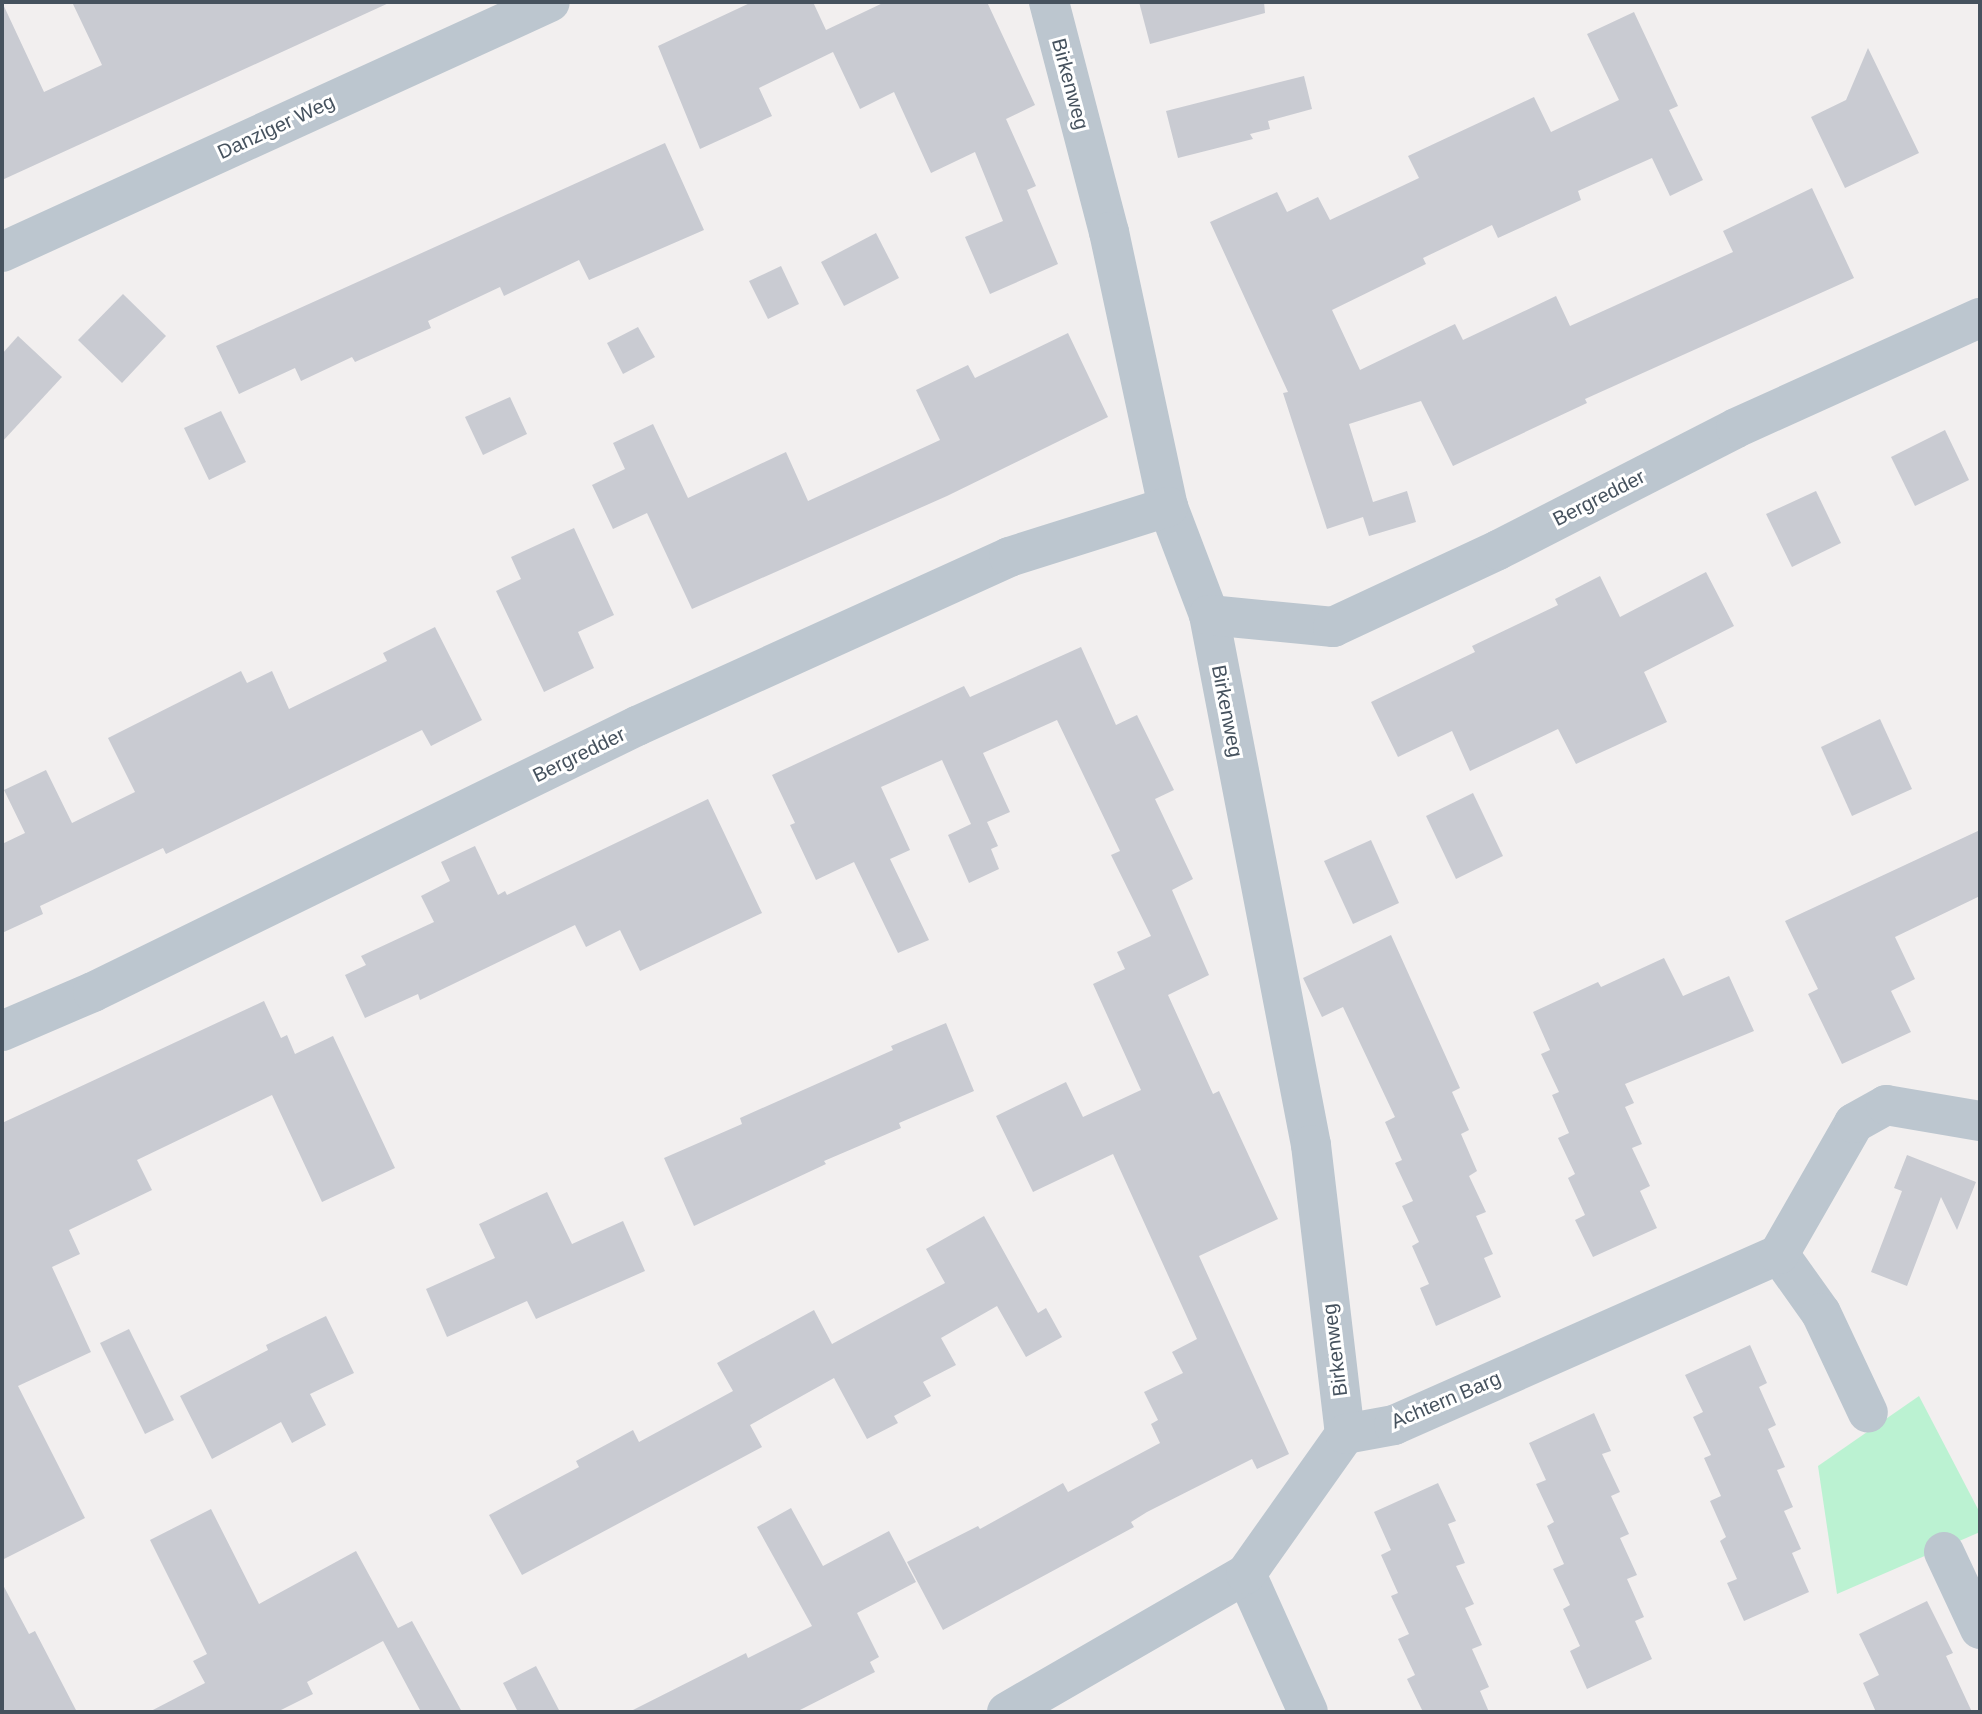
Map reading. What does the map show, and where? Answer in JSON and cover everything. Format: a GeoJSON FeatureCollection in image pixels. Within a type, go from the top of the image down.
{"type":"FeatureCollection","features":[{"type":"Feature","properties":{"kind":"street","name":"Danziger Weg"},"geometry":{"type":"LineString","coordinates":[[2,252],[550,2]]}},
{"type":"Feature","properties":{"kind":"street","name":"Birkenweg"},"geometry":{"type":"LineString","coordinates":[[1049,2],[1109,232],[1168,507],[1209,615],[1311,1145],[1345,1434]]}},
{"type":"Feature","properties":{"kind":"street","name":"Bergredder"},"geometry":{"type":"LineString","coordinates":[[1209,615],[1333,627],[1498,550],[1736,428],[1980,318]]}},
{"type":"Feature","properties":{"kind":"street","name":"Bergredder"},"geometry":{"type":"LineString","coordinates":[[2,1031],[93,992],[637,726],[995,563],[1168,507]]}},
{"type":"Feature","properties":{"kind":"street"},"geometry":{"type":"LineString","coordinates":[[1868,1413],[1821,1313],[1779,1254],[1854,1123],[1886,1105],[1980,1121]]}},
{"type":"Feature","properties":{"kind":"street","name":"Achtern Barg"},"geometry":{"type":"LineString","coordinates":[[1345,1434],[1394,1425],[1779,1254]]}},
{"type":"Feature","properties":{"kind":"street"},"geometry":{"type":"LineString","coordinates":[[1007,1712],[1246,1574],[1345,1434]]}},
{"type":"Feature","properties":{"kind":"street"},"geometry":{"type":"LineString","coordinates":[[1944,1552],[1980,1629]]}},
{"type":"Feature","properties":{"kind":"street"},"geometry":{"type":"LineString","coordinates":[[1246,1574],[1308,1712]]}},
{"type":"Feature","properties":{"kind":"green space"},"geometry":{"type":"Polygon","coordinates":[[[1919,1396],[1980,1513],[1980,1532],[1837,1594],[1818,1466],[1919,1396]]]}},
{"type":"Feature","properties":{"kind":"building"},"geometry":{"type":"Polygon","coordinates":[[[2,2],[44,92],[102,65],[72,2],[391,2],[2,180],[2,2]]]}},
{"type":"Feature","properties":{"kind":"building"},"geometry":{"type":"Polygon","coordinates":[[[752,2],[813,2],[826,30],[885,2],[987,2],[1035,105],[1006,119],[1036,186],[1027,190],[1058,264],[990,294],[965,237],[1003,221],[975,152],[931,173],[894,92],[860,109],[833,52],[759,88],[772,116],[700,149],[658,46],[752,2]]]}},
{"type":"Feature","properties":{"kind":"building"},"geometry":{"type":"Polygon","coordinates":[[[1139,2],[1264,2],[1265,13],[1150,44],[1139,2]]]}},
{"type":"Feature","properties":{"kind":"building"},"geometry":{"type":"Polygon","coordinates":[[[1634,12],[1678,106],[1669,110],[1703,180],[1670,196],[1652,158],[1578,191],[1581,200],[1498,238],[1492,225],[1423,258],[1426,264],[1332,310],[1360,370],[1455,324],[1463,340],[1556,296],[1570,326],[1733,252],[1723,231],[1812,188],[1854,278],[1585,399],[1587,403],[1453,466],[1421,401],[1349,424],[1373,502],[1407,491],[1416,522],[1369,536],[1363,517],[1327,529],[1283,393],[1288,392],[1210,222],[1277,192],[1287,212],[1318,197],[1330,220],[1419,178],[1408,156],[1534,97],[1551,132],[1619,100],[1587,34],[1634,12]]]}},
{"type":"Feature","properties":{"kind":"building"},"geometry":{"type":"Polygon","coordinates":[[[1868,48],[1919,153],[1845,188],[1811,117],[1846,100],[1868,48]]]}},
{"type":"Feature","properties":{"kind":"building"},"geometry":{"type":"Polygon","coordinates":[[[1304,76],[1312,109],[1268,121],[1270,129],[1250,134],[1253,139],[1178,158],[1166,111],[1304,76]]]}},
{"type":"Feature","properties":{"kind":"building"},"geometry":{"type":"Polygon","coordinates":[[[665,143],[704,230],[589,280],[579,260],[504,296],[500,287],[428,321],[431,328],[355,362],[352,357],[301,381],[295,368],[239,394],[216,346],[665,143]]]}},
{"type":"Feature","properties":{"kind":"building"},"geometry":{"type":"Polygon","coordinates":[[[876,233],[899,278],[844,306],[821,262],[876,233]]]}},
{"type":"Feature","properties":{"kind":"building"},"geometry":{"type":"Polygon","coordinates":[[[781,266],[799,304],[768,319],[749,281],[781,266]]]}},
{"type":"Feature","properties":{"kind":"building"},"geometry":{"type":"Polygon","coordinates":[[[123,294],[166,336],[122,383],[78,340],[123,294]]]}},
{"type":"Feature","properties":{"kind":"building"},"geometry":{"type":"Polygon","coordinates":[[[638,327],[655,357],[623,374],[607,343],[638,327]]]}},
{"type":"Feature","properties":{"kind":"building"},"geometry":{"type":"Polygon","coordinates":[[[1068,333],[1108,417],[947,496],[692,609],[647,513],[613,529],[592,485],[625,469],[613,443],[653,424],[688,498],[786,452],[808,501],[940,440],[916,390],[968,365],[975,378],[1068,333]]]}},
{"type":"Feature","properties":{"kind":"building"},"geometry":{"type":"Polygon","coordinates":[[[18,336],[62,377],[2,442],[2,354],[18,336]]]}},
{"type":"Feature","properties":{"kind":"building"},"geometry":{"type":"Polygon","coordinates":[[[510,397],[527,434],[483,455],[465,417],[510,397]]]}},
{"type":"Feature","properties":{"kind":"building"},"geometry":{"type":"Polygon","coordinates":[[[221,411],[246,462],[209,480],[184,428],[221,411]]]}},
{"type":"Feature","properties":{"kind":"building"},"geometry":{"type":"Polygon","coordinates":[[[1945,430],[1969,480],[1915,506],[1891,457],[1945,430]]]}},
{"type":"Feature","properties":{"kind":"building"},"geometry":{"type":"Polygon","coordinates":[[[1816,491],[1841,543],[1792,567],[1766,514],[1816,491]]]}},
{"type":"Feature","properties":{"kind":"building"},"geometry":{"type":"Polygon","coordinates":[[[574,528],[614,615],[578,632],[594,668],[544,692],[496,591],[521,579],[511,557],[574,528]]]}},
{"type":"Feature","properties":{"kind":"building"},"geometry":{"type":"Polygon","coordinates":[[[1706,572],[1734,626],[1644,672],[1667,722],[1576,764],[1558,729],[1470,771],[1452,731],[1398,757],[1371,702],[1475,652],[1472,646],[1558,605],[1555,599],[1600,576],[1620,617],[1706,572]]]}},
{"type":"Feature","properties":{"kind":"building"},"geometry":{"type":"Polygon","coordinates":[[[435,627],[482,720],[431,746],[422,730],[166,854],[163,848],[40,906],[43,914],[2,933],[2,844],[25,833],[4,790],[46,770],[72,823],[135,792],[108,738],[241,671],[247,683],[272,671],[289,709],[387,661],[383,653],[435,627]]]}},
{"type":"Feature","properties":{"kind":"building"},"geometry":{"type":"Polygon","coordinates":[[[1081,647],[1116,725],[1137,715],[1174,790],[1155,799],[1193,879],[1172,890],[1209,975],[1168,995],[1213,1094],[1219,1091],[1278,1219],[1199,1256],[1289,1454],[1257,1469],[1252,1459],[1147,1512],[1131,1522],[1134,1527],[943,1630],[907,1562],[978,1526],[980,1529],[1063,1483],[1068,1492],[1160,1443],[1151,1424],[1158,1420],[1144,1392],[1183,1373],[1172,1352],[1197,1339],[1113,1154],[1033,1192],[996,1116],[1066,1082],[1083,1117],[1141,1090],[1093,984],[1125,969],[1117,952],[1151,936],[1111,855],[1120,851],[1057,720],[983,753],[1010,812],[987,822],[998,846],[991,849],[999,869],[969,883],[948,835],[971,824],[942,760],[881,787],[910,850],[890,859],[929,940],[898,953],[854,862],[816,880],[790,825],[795,823],[772,775],[964,686],[970,697],[1081,647]]]}},
{"type":"Feature","properties":{"kind":"building"},"geometry":{"type":"Polygon","coordinates":[[[1880,719],[1912,789],[1852,816],[1821,747],[1880,719]]]}},
{"type":"Feature","properties":{"kind":"building"},"geometry":{"type":"Polygon","coordinates":[[[1473,793],[1503,856],[1456,879],[1426,816],[1473,793]]]}},
{"type":"Feature","properties":{"kind":"building"},"geometry":{"type":"Polygon","coordinates":[[[708,799],[762,913],[640,971],[620,930],[586,947],[575,925],[420,1000],[418,994],[365,1018],[345,975],[366,965],[361,956],[434,922],[421,896],[450,881],[441,862],[475,846],[498,895],[505,891],[507,895],[708,799]]]}},
{"type":"Feature","properties":{"kind":"building"},"geometry":{"type":"Polygon","coordinates":[[[1980,830],[1980,896],[1895,937],[1915,979],[1891,991],[1911,1032],[1842,1064],[1808,994],[1818,989],[1785,921],[1980,830]]]}},
{"type":"Feature","properties":{"kind":"building"},"geometry":{"type":"Polygon","coordinates":[[[1371,840],[1399,903],[1353,924],[1324,861],[1371,840]]]}},
{"type":"Feature","properties":{"kind":"building"},"geometry":{"type":"Polygon","coordinates":[[[1391,935],[1460,1088],[1452,1092],[1469,1130],[1461,1134],[1477,1171],[1469,1176],[1486,1212],[1476,1216],[1493,1254],[1484,1258],[1501,1297],[1436,1326],[1420,1288],[1429,1284],[1412,1246],[1419,1242],[1402,1206],[1413,1201],[1395,1163],[1402,1160],[1385,1122],[1395,1117],[1343,1007],[1322,1017],[1303,978],[1391,935]]]}},
{"type":"Feature","properties":{"kind":"building"},"geometry":{"type":"Polygon","coordinates":[[[1664,958],[1683,996],[1729,976],[1754,1031],[1625,1084],[1634,1103],[1625,1107],[1642,1144],[1632,1148],[1650,1186],[1640,1191],[1657,1228],[1593,1257],[1575,1220],[1585,1215],[1568,1178],[1575,1174],[1558,1138],[1569,1133],[1552,1095],[1559,1092],[1541,1054],[1550,1050],[1533,1012],[1598,982],[1601,987],[1664,958]]]}},
{"type":"Feature","properties":{"kind":"building"},"geometry":{"type":"Polygon","coordinates":[[[264,1001],[281,1038],[287,1035],[295,1054],[333,1036],[395,1168],[322,1202],[272,1095],[137,1160],[152,1190],[69,1230],[80,1254],[52,1267],[91,1352],[18,1386],[85,1518],[2,1560],[2,1123],[264,1001]]]}},
{"type":"Feature","properties":{"kind":"building"},"geometry":{"type":"Polygon","coordinates":[[[946,1023],[974,1091],[899,1123],[901,1128],[824,1161],[826,1164],[694,1226],[664,1158],[742,1124],[740,1118],[946,1023]]]}},
{"type":"Feature","properties":{"kind":"building"},"geometry":{"type":"Polygon","coordinates":[[[1907,1155],[1976,1182],[1957,1230],[1941,1197],[1907,1286],[1871,1272],[1902,1191],[1894,1188],[1907,1155]]]}},
{"type":"Feature","properties":{"kind":"building"},"geometry":{"type":"Polygon","coordinates":[[[547,1192],[572,1244],[623,1221],[645,1271],[536,1319],[527,1301],[447,1337],[426,1289],[495,1258],[479,1224],[547,1192]]]}},
{"type":"Feature","properties":{"kind":"building"},"geometry":{"type":"Polygon","coordinates":[[[984,1216],[1038,1313],[1046,1308],[1062,1337],[1026,1357],[997,1306],[941,1338],[956,1365],[923,1382],[931,1396],[894,1416],[898,1423],[867,1439],[834,1378],[750,1425],[762,1447],[522,1575],[489,1515],[579,1467],[576,1461],[633,1430],[639,1442],[733,1391],[717,1363],[814,1310],[832,1344],[945,1283],[926,1249],[984,1216]]]}},
{"type":"Feature","properties":{"kind":"building"},"geometry":{"type":"Polygon","coordinates":[[[326,1316],[354,1373],[310,1394],[326,1425],[292,1443],[281,1422],[212,1459],[180,1396],[268,1350],[266,1345],[326,1316]]]}},
{"type":"Feature","properties":{"kind":"building"},"geometry":{"type":"Polygon","coordinates":[[[129,1329],[174,1420],[145,1434],[100,1343],[129,1329]]]}},
{"type":"Feature","properties":{"kind":"building"},"geometry":{"type":"Polygon","coordinates":[[[1750,1345],[1767,1383],[1759,1387],[1776,1425],[1768,1429],[1785,1467],[1777,1470],[1793,1507],[1784,1511],[1801,1549],[1792,1553],[1809,1592],[1744,1621],[1727,1583],[1737,1579],[1720,1541],[1726,1537],[1710,1501],[1721,1496],[1704,1458],[1711,1455],[1693,1417],[1703,1412],[1685,1375],[1750,1345]]]}},
{"type":"Feature","properties":{"kind":"building"},"geometry":{"type":"Polygon","coordinates":[[[1594,1413],[1611,1451],[1602,1454],[1620,1492],[1611,1496],[1629,1534],[1620,1538],[1637,1575],[1627,1579],[1644,1617],[1635,1621],[1652,1659],[1587,1689],[1570,1651],[1580,1646],[1563,1609],[1570,1605],[1553,1569],[1564,1564],[1547,1526],[1554,1522],[1536,1484],[1546,1480],[1529,1443],[1594,1413]]]}},
{"type":"Feature","properties":{"kind":"building"},"geometry":{"type":"Polygon","coordinates":[[[1438,1483],[1456,1521],[1448,1524],[1465,1563],[1456,1566],[1474,1604],[1465,1608],[1482,1645],[1472,1649],[1489,1687],[1480,1691],[1489,1712],[1423,1712],[1407,1679],[1415,1675],[1398,1639],[1409,1634],[1391,1596],[1398,1593],[1381,1555],[1391,1550],[1374,1512],[1438,1483]]]}},
{"type":"Feature","properties":{"kind":"building"},"geometry":{"type":"Polygon","coordinates":[[[791,1508],[823,1566],[889,1531],[916,1582],[857,1613],[879,1657],[870,1662],[875,1672],[796,1712],[629,1712],[746,1653],[748,1658],[812,1626],[757,1527],[791,1508]]]}},
{"type":"Feature","properties":{"kind":"building"},"geometry":{"type":"Polygon","coordinates":[[[211,1509],[259,1604],[356,1551],[398,1628],[412,1621],[462,1712],[421,1712],[383,1641],[307,1682],[313,1694],[277,1712],[149,1712],[205,1683],[193,1661],[207,1654],[150,1540],[211,1509]]]}},
{"type":"Feature","properties":{"kind":"building"},"geometry":{"type":"Polygon","coordinates":[[[2,1583],[29,1634],[35,1631],[77,1712],[2,1712],[2,1583]]]}},
{"type":"Feature","properties":{"kind":"building"},"geometry":{"type":"Polygon","coordinates":[[[1927,1601],[1953,1653],[1946,1656],[1972,1712],[1876,1712],[1863,1683],[1879,1675],[1859,1634],[1927,1601]]]}},
{"type":"Feature","properties":{"kind":"building"},"geometry":{"type":"Polygon","coordinates":[[[536,1666],[560,1712],[518,1712],[503,1683],[536,1666]]]}}]}
